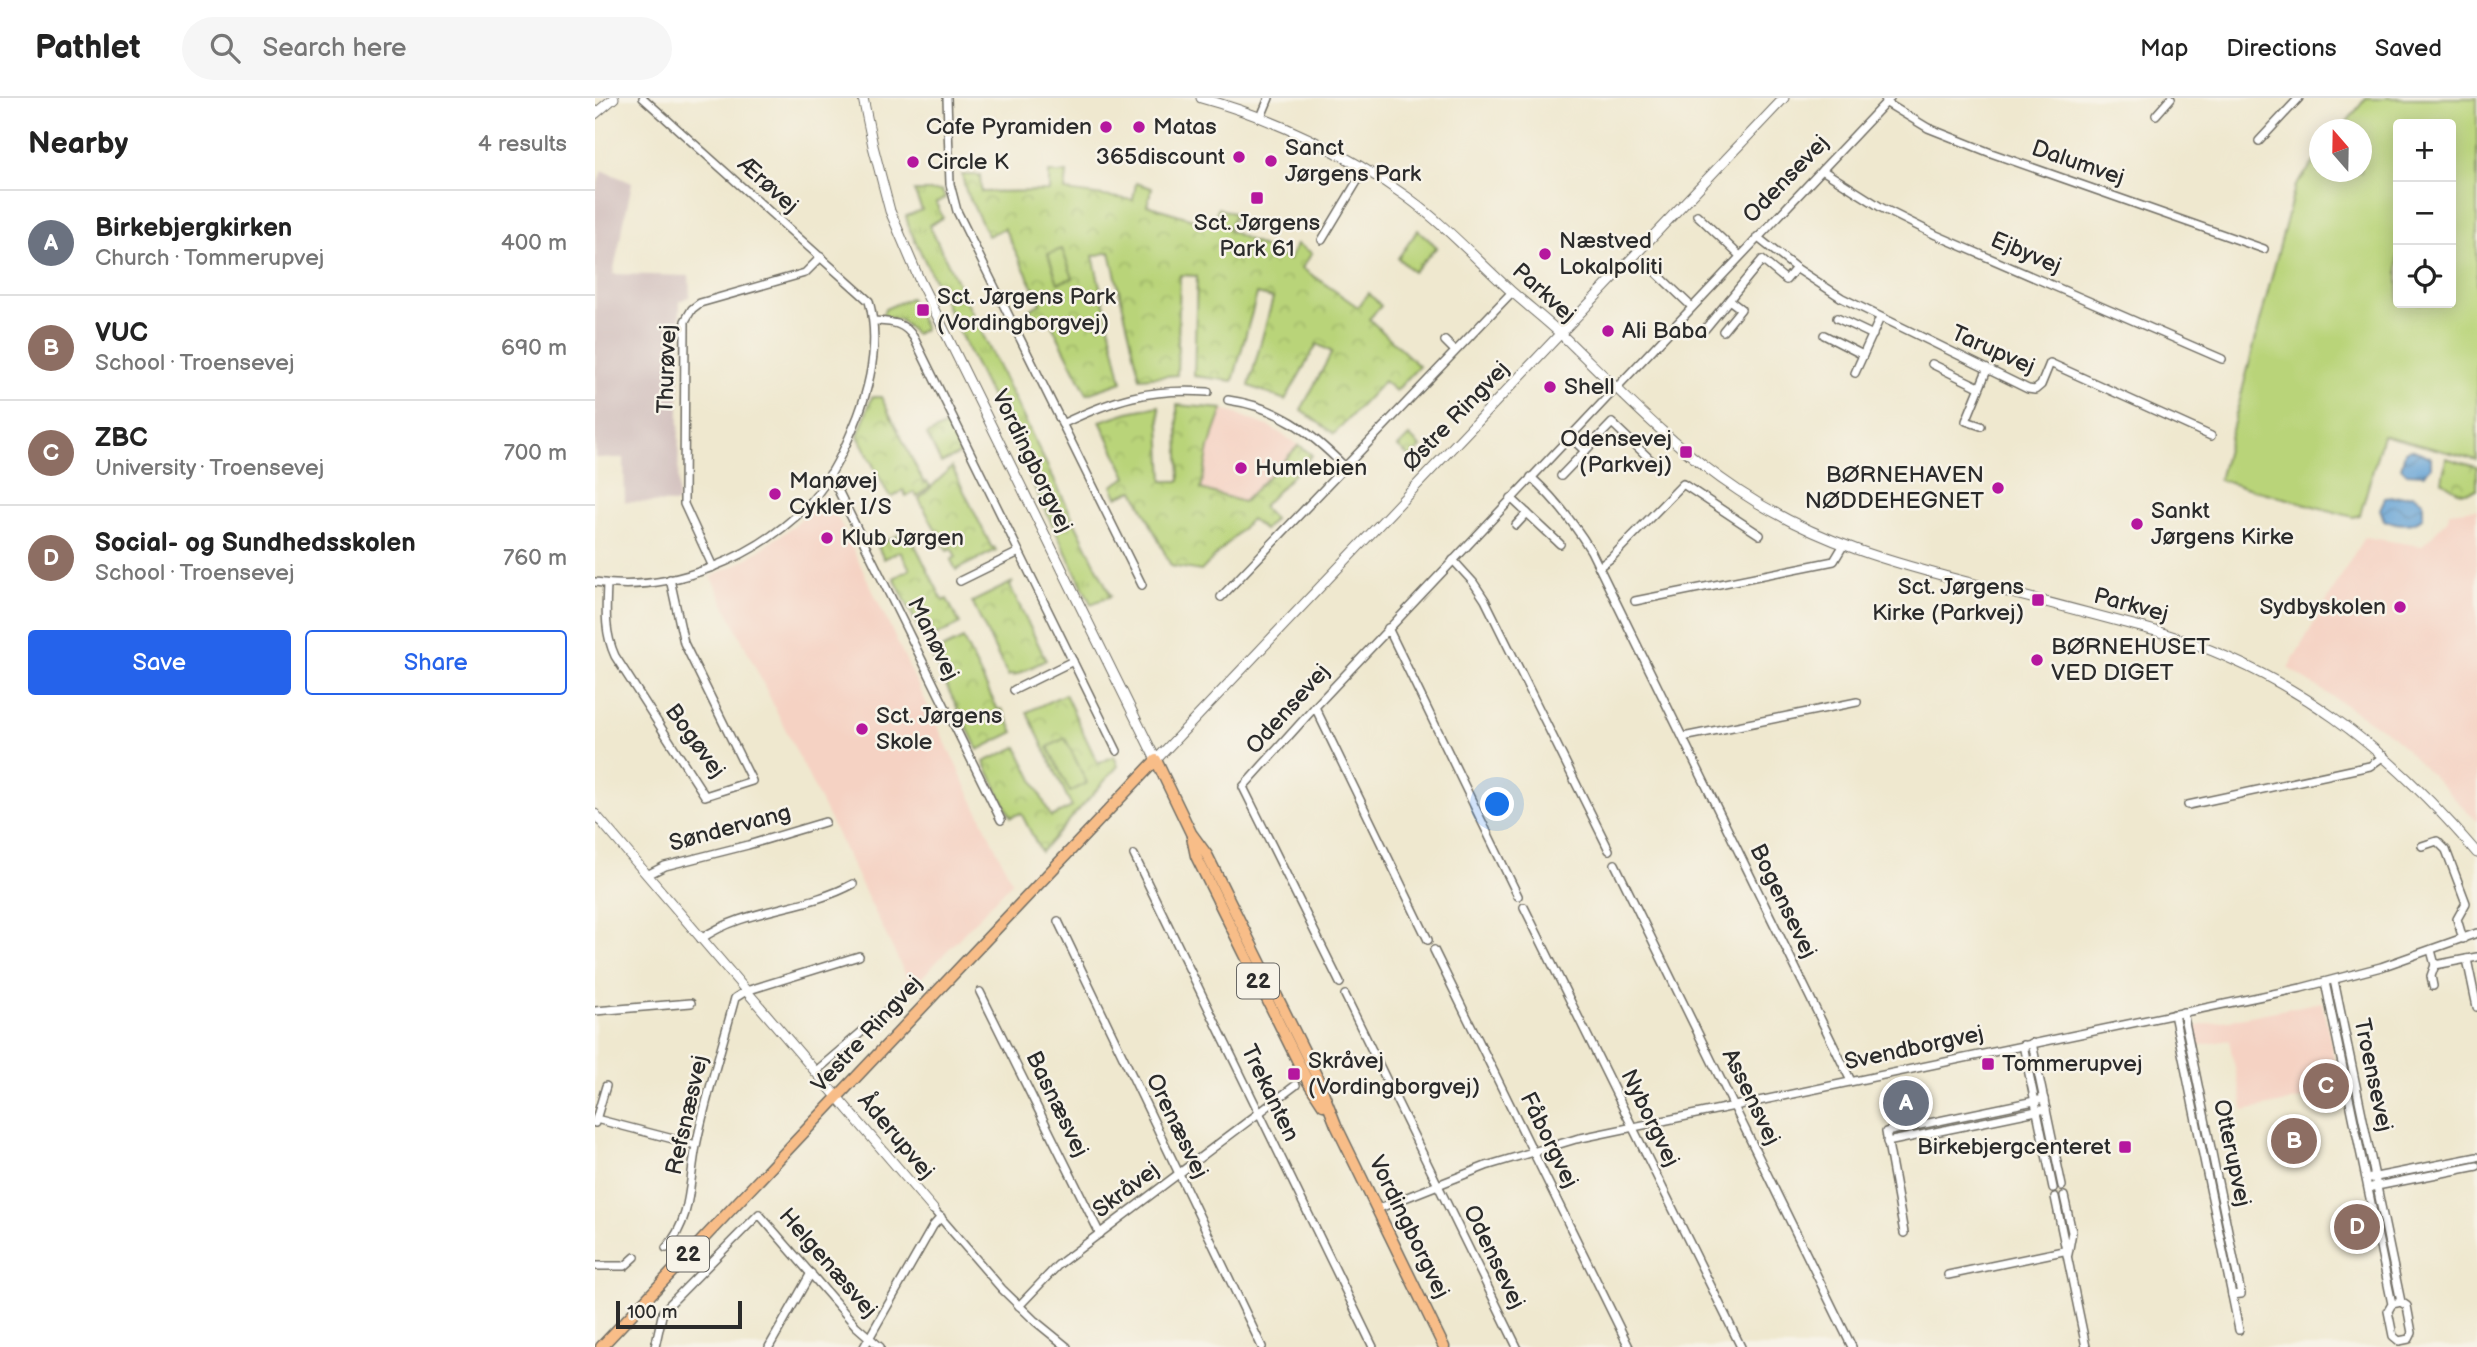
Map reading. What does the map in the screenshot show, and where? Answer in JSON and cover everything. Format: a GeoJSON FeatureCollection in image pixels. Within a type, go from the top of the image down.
{"type":"FeatureCollection","features":[{"type":"Feature","properties":{"kind":"main road","name":"Vordingborgvej"},"geometry":{"type":"LineString","coordinates":[[1156,760],[1191,833],[1196,856],[1308,1082],[1336,1125],[1444,1347]]}},
{"type":"Feature","properties":{"kind":"main road","name":"Vestre Ringvej"},"geometry":{"type":"LineString","coordinates":[[604,1344],[1156,760]]}},
{"type":"Feature","properties":{"kind":"street"},"geometry":{"type":"LineString","coordinates":[[595,114],[614,98]]}},
{"type":"Feature","properties":{"kind":"street","name":"Ærøvej"},"geometry":{"type":"LineString","coordinates":[[643,98],[869,301],[874,321]]}},
{"type":"Feature","properties":{"kind":"street","name":"Vordingborgvej"},"geometry":{"type":"LineString","coordinates":[[863,98],[891,211],[919,279],[1156,760]]}},
{"type":"Feature","properties":{"kind":"street"},"geometry":{"type":"LineString","coordinates":[[947,98],[952,198],[957,211],[1142,585]]}},
{"type":"Feature","properties":{"kind":"street","name":"Parkvej"},"geometry":{"type":"LineString","coordinates":[[1201,98],[1261,117],[1309,139],[1407,197],[1561,334],[1663,433],[1739,491],[1790,522],[1843,546],[1937,576],[2182,639],[2242,664],[2325,709],[2384,756],[2416,785],[2477,853]]}},
{"type":"Feature","properties":{"kind":"street"},"geometry":{"type":"LineString","coordinates":[[1261,117],[1269,98]]}},
{"type":"Feature","properties":{"kind":"street","name":"Østre Ringvej"},"geometry":{"type":"LineString","coordinates":[[1156,760],[1784,98]]}},
{"type":"Feature","properties":{"kind":"street"},"geometry":{"type":"LineString","coordinates":[[2155,115],[2171,98]]}},
{"type":"Feature","properties":{"kind":"street"},"geometry":{"type":"LineString","coordinates":[[2259,141],[2299,98]]}},
{"type":"Feature","properties":{"kind":"street","name":"Odensevej"},"geometry":{"type":"LineString","coordinates":[[1339,983],[1243,787],[1388,628],[1887,100]]}},
{"type":"Feature","properties":{"kind":"street","name":"Dalumvej"},"geometry":{"type":"LineString","coordinates":[[1887,100],[1928,128],[1991,153],[2264,249]]}},
{"type":"Feature","properties":{"kind":"street"},"geometry":{"type":"LineString","coordinates":[[1322,240],[1364,170]]}},
{"type":"Feature","properties":{"kind":"street","name":"Ejbyvej"},"geometry":{"type":"LineString","coordinates":[[1822,170],[1882,208],[1936,235],[2221,359]]}},
{"type":"Feature","properties":{"kind":"street","name":"Odensevej"},"geometry":{"type":"LineString","coordinates":[[1697,215],[1740,256]]}},
{"type":"Feature","properties":{"kind":"street","name":"Tarupvej"},"geometry":{"type":"LineString","coordinates":[[1757,237],[1795,268],[1842,298],[1986,370],[2035,390],[2041,385],[2050,363],[2211,436]]}},
{"type":"Feature","properties":{"kind":"street","name":"Thurøvej"},"geometry":{"type":"LineString","coordinates":[[713,567],[684,504],[685,321],[692,309],[700,303],[805,273],[821,257]]}},
{"type":"Feature","properties":{"kind":"street"},"geometry":{"type":"LineString","coordinates":[[1705,329],[1762,260],[1786,280],[1795,268]]}},
{"type":"Feature","properties":{"kind":"street"},"geometry":{"type":"LineString","coordinates":[[1649,266],[1692,307]]}},
{"type":"Feature","properties":{"kind":"street"},"geometry":{"type":"LineString","coordinates":[[1221,597],[1512,292]]}},
{"type":"Feature","properties":{"kind":"street"},"geometry":{"type":"LineString","coordinates":[[1723,331],[1741,309],[1729,300]]}},
{"type":"Feature","properties":{"kind":"street"},"geometry":{"type":"LineString","coordinates":[[1837,318],[1873,335]]}},
{"type":"Feature","properties":{"kind":"street"},"geometry":{"type":"LineString","coordinates":[[1855,373],[1880,318]]}},
{"type":"Feature","properties":{"kind":"street"},"geometry":{"type":"LineString","coordinates":[[595,582],[607,584],[670,579],[713,567],[754,547],[785,525],[810,502],[830,474],[848,440],[863,402],[873,364],[874,321],[900,324],[909,329],[914,338],[1117,751]]}},
{"type":"Feature","properties":{"kind":"street"},"geometry":{"type":"LineString","coordinates":[[1824,335],[1863,355]]}},
{"type":"Feature","properties":{"kind":"street"},"geometry":{"type":"LineString","coordinates":[[1445,341],[1455,351]]}},
{"type":"Feature","properties":{"kind":"street"},"geometry":{"type":"LineString","coordinates":[[1932,365],[1979,387]]}},
{"type":"Feature","properties":{"kind":"street"},"geometry":{"type":"LineString","coordinates":[[1980,426],[1966,421],[1986,370]]}},
{"type":"Feature","properties":{"kind":"street"},"geometry":{"type":"LineString","coordinates":[[1062,424],[1097,407],[1146,393],[1208,392]]}},
{"type":"Feature","properties":{"kind":"street"},"geometry":{"type":"LineString","coordinates":[[1227,400],[1249,403],[1275,412],[1321,442],[1345,467]]}},
{"type":"Feature","properties":{"kind":"street"},"geometry":{"type":"LineString","coordinates":[[1561,476],[1612,423],[1653,462]]}},
{"type":"Feature","properties":{"kind":"street"},"geometry":{"type":"LineString","coordinates":[[1570,437],[1585,451]]}},
{"type":"Feature","properties":{"kind":"street","name":"Manøvej"},"geometry":{"type":"LineString","coordinates":[[830,474],[1000,820]]}},
{"type":"Feature","properties":{"kind":"street","name":"Bogensevej"},"geometry":{"type":"LineString","coordinates":[[1531,477],[1556,500],[1575,525],[1599,567],[1851,1081]]}},
{"type":"Feature","properties":{"kind":"street"},"geometry":{"type":"LineString","coordinates":[[1599,567],[1683,484],[1760,535]]}},
{"type":"Feature","properties":{"kind":"street"},"geometry":{"type":"LineString","coordinates":[[1511,498],[1560,544]]}},
{"type":"Feature","properties":{"kind":"street"},"geometry":{"type":"LineString","coordinates":[[1516,525],[1527,513]]}},
{"type":"Feature","properties":{"kind":"street"},"geometry":{"type":"LineString","coordinates":[[1635,601],[1834,561],[1843,546]]}},
{"type":"Feature","properties":{"kind":"street"},"geometry":{"type":"LineString","coordinates":[[960,582],[1019,552]]}},
{"type":"Feature","properties":{"kind":"street"},"geometry":{"type":"LineString","coordinates":[[1453,559],[1485,600],[1608,850]]}},
{"type":"Feature","properties":{"kind":"street","name":"Bogøvej"},"geometry":{"type":"LineString","coordinates":[[607,584],[606,624],[609,643],[615,656],[705,796],[752,781],[684,643],[670,579]]}},
{"type":"Feature","properties":{"kind":"street"},"geometry":{"type":"LineString","coordinates":[[1388,628],[1518,896]]}},
{"type":"Feature","properties":{"kind":"street"},"geometry":{"type":"LineString","coordinates":[[1014,690],[1073,661]]}},
{"type":"Feature","properties":{"kind":"street"},"geometry":{"type":"LineString","coordinates":[[1683,737],[1857,702]]}},
{"type":"Feature","properties":{"kind":"street"},"geometry":{"type":"LineString","coordinates":[[1315,707],[1428,940]]}},
{"type":"Feature","properties":{"kind":"street"},"geometry":{"type":"LineString","coordinates":[[2188,805],[2370,766],[2384,756]]}},
{"type":"Feature","properties":{"kind":"street","name":"Åderupvej"},"geometry":{"type":"LineString","coordinates":[[595,814],[933,1209],[1019,1306],[1067,1347]]}},
{"type":"Feature","properties":{"kind":"street","name":"Søndervang"},"geometry":{"type":"LineString","coordinates":[[647,875],[665,866],[825,822]]}},
{"type":"Feature","properties":{"kind":"street"},"geometry":{"type":"LineString","coordinates":[[2422,846],[2437,841],[2446,850],[2466,903],[2457,919],[2463,939]]}},
{"type":"Feature","properties":{"kind":"street","name":"Trekanten"},"geometry":{"type":"LineString","coordinates":[[1134,855],[1373,1347]]}},
{"type":"Feature","properties":{"kind":"street","name":"Assensvej"},"geometry":{"type":"LineString","coordinates":[[1615,863],[1852,1347]]}},
{"type":"Feature","properties":{"kind":"street"},"geometry":{"type":"LineString","coordinates":[[701,939],[717,927],[819,899],[853,884]]}},
{"type":"Feature","properties":{"kind":"street","name":"Nyborgvej"},"geometry":{"type":"LineString","coordinates":[[1524,907],[1741,1347]]}},
{"type":"Feature","properties":{"kind":"street","name":"Orenæsvej"},"geometry":{"type":"LineString","coordinates":[[1058,921],[1262,1347]]}},
{"type":"Feature","properties":{"kind":"street","name":"Svendborgvej"},"geometry":{"type":"LineString","coordinates":[[1377,1209],[1437,1184],[1534,1152],[1633,1126],[2334,980],[2381,967],[2477,933]]}},
{"type":"Feature","properties":{"kind":"street","name":"Fåborgvej"},"geometry":{"type":"LineString","coordinates":[[1434,950],[1629,1347]]}},
{"type":"Feature","properties":{"kind":"street"},"geometry":{"type":"LineString","coordinates":[[2431,950],[2435,965],[2431,976],[2433,986]]}},
{"type":"Feature","properties":{"kind":"street"},"geometry":{"type":"LineString","coordinates":[[746,991],[859,956]]}},
{"type":"Feature","properties":{"kind":"street"},"geometry":{"type":"LineString","coordinates":[[2435,965],[2477,957]]}},
{"type":"Feature","properties":{"kind":"street"},"geometry":{"type":"LineString","coordinates":[[2467,958],[2477,1007]]}},
{"type":"Feature","properties":{"kind":"street","name":"Troensevej"},"geometry":{"type":"LineString","coordinates":[[2334,980],[2371,1183]]}},
{"type":"Feature","properties":{"kind":"street","name":"Troensevej"},"geometry":{"type":"LineString","coordinates":[[2325,982],[2396,1303]]}},
{"type":"Feature","properties":{"kind":"street","name":"Refsnæsvej"},"geometry":{"type":"LineString","coordinates":[[666,1248],[679,1231],[685,1217],[696,1146],[736,998],[746,991]]}},
{"type":"Feature","properties":{"kind":"street","name":"Basnæsvej"},"geometry":{"type":"LineString","coordinates":[[980,992],[1100,1234]]}},
{"type":"Feature","properties":{"kind":"street","name":"Odensevej"},"geometry":{"type":"LineString","coordinates":[[1345,995],[1517,1347]]}},
{"type":"Feature","properties":{"kind":"street"},"geometry":{"type":"LineString","coordinates":[[595,1011],[691,1003]]}},
{"type":"Feature","properties":{"kind":"street"},"geometry":{"type":"LineString","coordinates":[[815,1072],[893,1005]]}},
{"type":"Feature","properties":{"kind":"street","name":"Otterupvej"},"geometry":{"type":"LineString","coordinates":[[2183,1012],[2236,1294],[2239,1330]]}},
{"type":"Feature","properties":{"kind":"street","name":"Otterupvej"},"geometry":{"type":"LineString","coordinates":[[2174,1014],[2236,1294]]}},
{"type":"Feature","properties":{"kind":"street"},"geometry":{"type":"LineString","coordinates":[[2032,1043],[2053,1188]]}},
{"type":"Feature","properties":{"kind":"street"},"geometry":{"type":"LineString","coordinates":[[2023,1045],[2039,1100]]}},
{"type":"Feature","properties":{"kind":"street","name":"Skråvej"},"geometry":{"type":"LineString","coordinates":[[1019,1306],[1053,1270],[1296,1085]]}},
{"type":"Feature","properties":{"kind":"street"},"geometry":{"type":"LineString","coordinates":[[605,1086],[596,1122],[696,1146]]}},
{"type":"Feature","properties":{"kind":"street"},"geometry":{"type":"LineString","coordinates":[[1904,1233],[1886,1132],[2039,1100]]}},
{"type":"Feature","properties":{"kind":"street"},"geometry":{"type":"LineString","coordinates":[[1887,1142],[2041,1110]]}},
{"type":"Feature","properties":{"kind":"street"},"geometry":{"type":"LineString","coordinates":[[2041,1110],[2062,1186]]}},
{"type":"Feature","properties":{"kind":"street"},"geometry":{"type":"LineString","coordinates":[[2371,1183],[2477,1157]]}},
{"type":"Feature","properties":{"kind":"street"},"geometry":{"type":"LineString","coordinates":[[2371,1183],[2477,1166]]}},
{"type":"Feature","properties":{"kind":"street"},"geometry":{"type":"LineString","coordinates":[[2064,1196],[2072,1232],[2067,1253]]}},
{"type":"Feature","properties":{"kind":"street"},"geometry":{"type":"LineString","coordinates":[[2055,1197],[2087,1347]]}},
{"type":"Feature","properties":{"kind":"street","name":"Helgenæsvej"},"geometry":{"type":"LineString","coordinates":[[655,1347],[663,1311],[759,1214],[880,1347]]}},
{"type":"Feature","properties":{"kind":"street"},"geometry":{"type":"LineString","coordinates":[[869,1338],[933,1226],[941,1217]]}},
{"type":"Feature","properties":{"kind":"street"},"geometry":{"type":"LineString","coordinates":[[1948,1275],[2067,1253]]}},
{"type":"Feature","properties":{"kind":"street"},"geometry":{"type":"LineString","coordinates":[[595,1266],[625,1266],[635,1256]]}},
{"type":"Feature","properties":{"kind":"street"},"geometry":{"type":"LineString","coordinates":[[769,1347],[811,1273]]}},
{"type":"Feature","properties":{"kind":"street","name":"Troensevej"},"geometry":{"type":"LineString","coordinates":[[2396,1303],[2407,1307],[2412,1333],[2409,1339],[2399,1341],[2393,1336],[2388,1311],[2396,1303]]}},
{"type":"Feature","properties":{"kind":"street","name":"Helgenæsvej"},"geometry":{"type":"LineString","coordinates":[[864,1347],[869,1338]]}},
{"type":"Feature","properties":{"kind":"shaded area"},"geometry":{"type":"Polygon","coordinates":[[[602,170],[632,183],[613,274],[689,276],[690,296],[680,301],[678,503],[625,502],[624,458],[595,458],[595,192],[602,170]]]}},
{"type":"Feature","properties":{"kind":"shaded area","name":"Humlebien"},"geometry":{"type":"Polygon","coordinates":[[[1223,409],[1270,427],[1299,445],[1243,502],[1201,489],[1209,448],[1223,409]]]}},
{"type":"Feature","properties":{"kind":"shaded area","name":"Sct. Jørgens Skole"},"geometry":{"type":"Polygon","coordinates":[[[826,493],[1012,882],[912,988],[711,577],[745,560],[794,526],[826,493]]]}},
{"type":"Feature","properties":{"kind":"shaded area","name":"Sydbyskolen"},"geometry":{"type":"Polygon","coordinates":[[[2477,509],[2477,821],[2393,736],[2288,668],[2364,537],[2422,546],[2448,519],[2449,512],[2477,509]]]}},
{"type":"Feature","properties":{"kind":"shaded area"},"geometry":{"type":"Polygon","coordinates":[[[2322,1002],[2341,1091],[2244,1111],[2229,1040],[2196,1046],[2192,1027],[2322,1002]]]}},
{"type":"Feature","properties":{"kind":"green space"},"geometry":{"type":"Polygon","coordinates":[[[2366,98],[2477,98],[2477,460],[2383,435],[2360,515],[2353,517],[2219,480],[2295,187],[2309,169],[2309,182],[2372,182],[2372,119],[2349,119],[2366,98]]]}},
{"type":"Feature","properties":{"kind":"green space"},"geometry":{"type":"Polygon","coordinates":[[[1049,173],[1067,173],[1065,191],[1133,200],[1136,183],[1152,188],[1147,205],[1212,225],[1218,208],[1235,214],[1228,230],[1289,260],[1297,244],[1312,253],[1302,268],[1358,307],[1369,293],[1381,306],[1369,319],[1419,366],[1396,391],[1384,381],[1334,434],[1301,410],[1332,352],[1317,344],[1285,400],[1249,386],[1273,298],[1257,294],[1233,381],[1194,376],[1197,276],[1180,275],[1177,375],[1140,378],[1110,252],[1093,256],[1122,382],[1087,394],[1049,319],[1033,326],[1026,312],[1041,303],[1004,228],[988,236],[966,191],[962,175],[980,175],[981,192],[1049,191],[1049,173]]]}},
{"type":"Feature","properties":{"kind":"green space"},"geometry":{"type":"Polygon","coordinates":[[[914,191],[942,191],[945,198],[936,203],[943,218],[929,225],[1111,596],[1091,604],[909,228],[906,216],[922,210],[914,191]]]}},
{"type":"Feature","properties":{"kind":"green space"},"geometry":{"type":"Polygon","coordinates":[[[1418,230],[1437,247],[1413,272],[1398,258],[1418,230]]]}},
{"type":"Feature","properties":{"kind":"green space"},"geometry":{"type":"Polygon","coordinates":[[[1062,249],[1073,278],[1058,283],[1048,254],[1062,249]]]}},
{"type":"Feature","properties":{"kind":"green space"},"geometry":{"type":"Polygon","coordinates":[[[910,298],[925,329],[915,334],[901,320],[882,317],[885,309],[910,298]]]}},
{"type":"Feature","properties":{"kind":"green space"},"geometry":{"type":"Polygon","coordinates":[[[872,397],[881,397],[924,483],[927,482],[930,486],[917,497],[914,492],[906,496],[903,490],[893,497],[888,494],[858,436],[872,397]]]}},
{"type":"Feature","properties":{"kind":"green space"},"geometry":{"type":"Polygon","coordinates":[[[1177,405],[1223,409],[1209,448],[1201,489],[1243,502],[1299,445],[1312,455],[1262,507],[1274,519],[1264,530],[1251,519],[1201,571],[1171,566],[1134,490],[1117,497],[1112,486],[1127,477],[1100,421],[1159,406],[1163,481],[1180,481],[1177,405]]]}},
{"type":"Feature","properties":{"kind":"green space"},"geometry":{"type":"Polygon","coordinates":[[[948,424],[962,453],[941,463],[927,435],[948,424]]]}},
{"type":"Feature","properties":{"kind":"green space"},"geometry":{"type":"Polygon","coordinates":[[[1409,436],[1421,447],[1411,458],[1398,447],[1409,436]]]}},
{"type":"Feature","properties":{"kind":"green space"},"geometry":{"type":"Polygon","coordinates":[[[2446,458],[2477,467],[2477,489],[2458,491],[2442,481],[2446,458]]]}},
{"type":"Feature","properties":{"kind":"green space"},"geometry":{"type":"Polygon","coordinates":[[[952,467],[992,548],[996,550],[956,570],[951,560],[956,557],[952,549],[947,551],[919,499],[952,467]]]}},
{"type":"Feature","properties":{"kind":"green space"},"geometry":{"type":"Polygon","coordinates":[[[908,531],[943,601],[947,599],[960,624],[925,641],[894,578],[910,569],[900,551],[884,559],[877,545],[908,531]]]}},
{"type":"Feature","properties":{"kind":"green space"},"geometry":{"type":"Polygon","coordinates":[[[1013,582],[1010,586],[1046,660],[1014,676],[1008,676],[972,602],[1013,582]]]}},
{"type":"Feature","properties":{"kind":"green space"},"geometry":{"type":"Polygon","coordinates":[[[963,639],[998,710],[1002,709],[1014,732],[978,750],[931,654],[963,639]]]}},
{"type":"Feature","properties":{"kind":"green space"},"geometry":{"type":"Polygon","coordinates":[[[1065,694],[1098,764],[1114,756],[1118,766],[1041,852],[1021,813],[1011,817],[984,762],[1017,747],[1051,817],[1072,807],[1027,712],[1065,694]]]}},
{"type":"Feature","properties":{"kind":"green space"},"geometry":{"type":"Polygon","coordinates":[[[1065,738],[1087,783],[1070,792],[1048,747],[1065,738]]]}},
{"type":"Feature","properties":{"kind":"water"},"geometry":{"type":"Polygon","coordinates":[[[2411,449],[2431,457],[2431,467],[2424,474],[2406,473],[2401,468],[2405,452],[2411,449]]]}},
{"type":"Feature","properties":{"kind":"water"},"geometry":{"type":"Polygon","coordinates":[[[2413,495],[2423,501],[2423,517],[2409,523],[2384,520],[2380,509],[2385,498],[2413,495]]]}},
{"type":"Feature","properties":{"kind":"place","name":"Cafe Pyramiden"},"geometry":{"type":"Point","coordinates":[1106,127]}},
{"type":"Feature","properties":{"kind":"place","name":"Matas"},"geometry":{"type":"Point","coordinates":[1139,127]}},
{"type":"Feature","properties":{"kind":"place","name":"365discount"},"geometry":{"type":"Point","coordinates":[1239,157]}},
{"type":"Feature","properties":{"kind":"place","name":"Sanct Jørgens Park"},"geometry":{"type":"Point","coordinates":[1271,161]}},
{"type":"Feature","properties":{"kind":"place","name":"Circle K"},"geometry":{"type":"Point","coordinates":[913,162]}},
{"type":"Feature","properties":{"kind":"place","name":"Sct. Jørgens Park 61"},"geometry":{"type":"Point","coordinates":[1257,198]}},
{"type":"Feature","properties":{"kind":"place","name":"Næstved Lokalpoliti"},"geometry":{"type":"Point","coordinates":[1545,254]}},
{"type":"Feature","properties":{"kind":"place","name":"Sct. Jørgens Park (Vordingborgvej)"},"geometry":{"type":"Point","coordinates":[923,310]}},
{"type":"Feature","properties":{"kind":"place","name":"Ali Baba"},"geometry":{"type":"Point","coordinates":[1608,331]}},
{"type":"Feature","properties":{"kind":"place","name":"Shell"},"geometry":{"type":"Point","coordinates":[1550,387]}},
{"type":"Feature","properties":{"kind":"place","name":"Odensevej (Parkvej)"},"geometry":{"type":"Point","coordinates":[1686,452]}},
{"type":"Feature","properties":{"kind":"place","name":"Humlebien"},"geometry":{"type":"Point","coordinates":[1241,468]}},
{"type":"Feature","properties":{"kind":"place","name":"BØRNEHAVEN NØDDEHEGNET"},"geometry":{"type":"Point","coordinates":[1998,488]}},
{"type":"Feature","properties":{"kind":"place","name":"Manøvej Cykler I/S"},"geometry":{"type":"Point","coordinates":[775,494]}},
{"type":"Feature","properties":{"kind":"place","name":"Sankt Jørgens Kirke"},"geometry":{"type":"Point","coordinates":[2137,524]}},
{"type":"Feature","properties":{"kind":"place","name":"Klub Jørgen"},"geometry":{"type":"Point","coordinates":[827,538]}},
{"type":"Feature","properties":{"kind":"place","name":"Sct. Jørgens Kirke (Parkvej)"},"geometry":{"type":"Point","coordinates":[2038,600]}},
{"type":"Feature","properties":{"kind":"place","name":"Sydbyskolen"},"geometry":{"type":"Point","coordinates":[2400,607]}},
{"type":"Feature","properties":{"kind":"place","name":"BØRNEHUSET VED DIGET"},"geometry":{"type":"Point","coordinates":[2037,660]}},
{"type":"Feature","properties":{"kind":"place","name":"Sct. Jørgens Skole"},"geometry":{"type":"Point","coordinates":[862,729]}},
{"type":"Feature","properties":{"kind":"place","name":"Tommerupvej"},"geometry":{"type":"Point","coordinates":[1988,1064]}},
{"type":"Feature","properties":{"kind":"place","name":"Skråvej (Vordingborgvej)"},"geometry":{"type":"Point","coordinates":[1294,1074]}},
{"type":"Feature","properties":{"kind":"place","name":"ZBC"},"geometry":{"type":"Point","coordinates":[2326,1086]}},
{"type":"Feature","properties":{"kind":"place","name":"Birkebjergkirken"},"geometry":{"type":"Point","coordinates":[1906,1103]}},
{"type":"Feature","properties":{"kind":"place","name":"VUC"},"geometry":{"type":"Point","coordinates":[2294,1141]}},
{"type":"Feature","properties":{"kind":"place","name":"Birkebjergcenteret"},"geometry":{"type":"Point","coordinates":[2125,1147]}},
{"type":"Feature","properties":{"kind":"place","name":"Social- og Sundhedsskolen"},"geometry":{"type":"Point","coordinates":[2357,1227]}}]}
